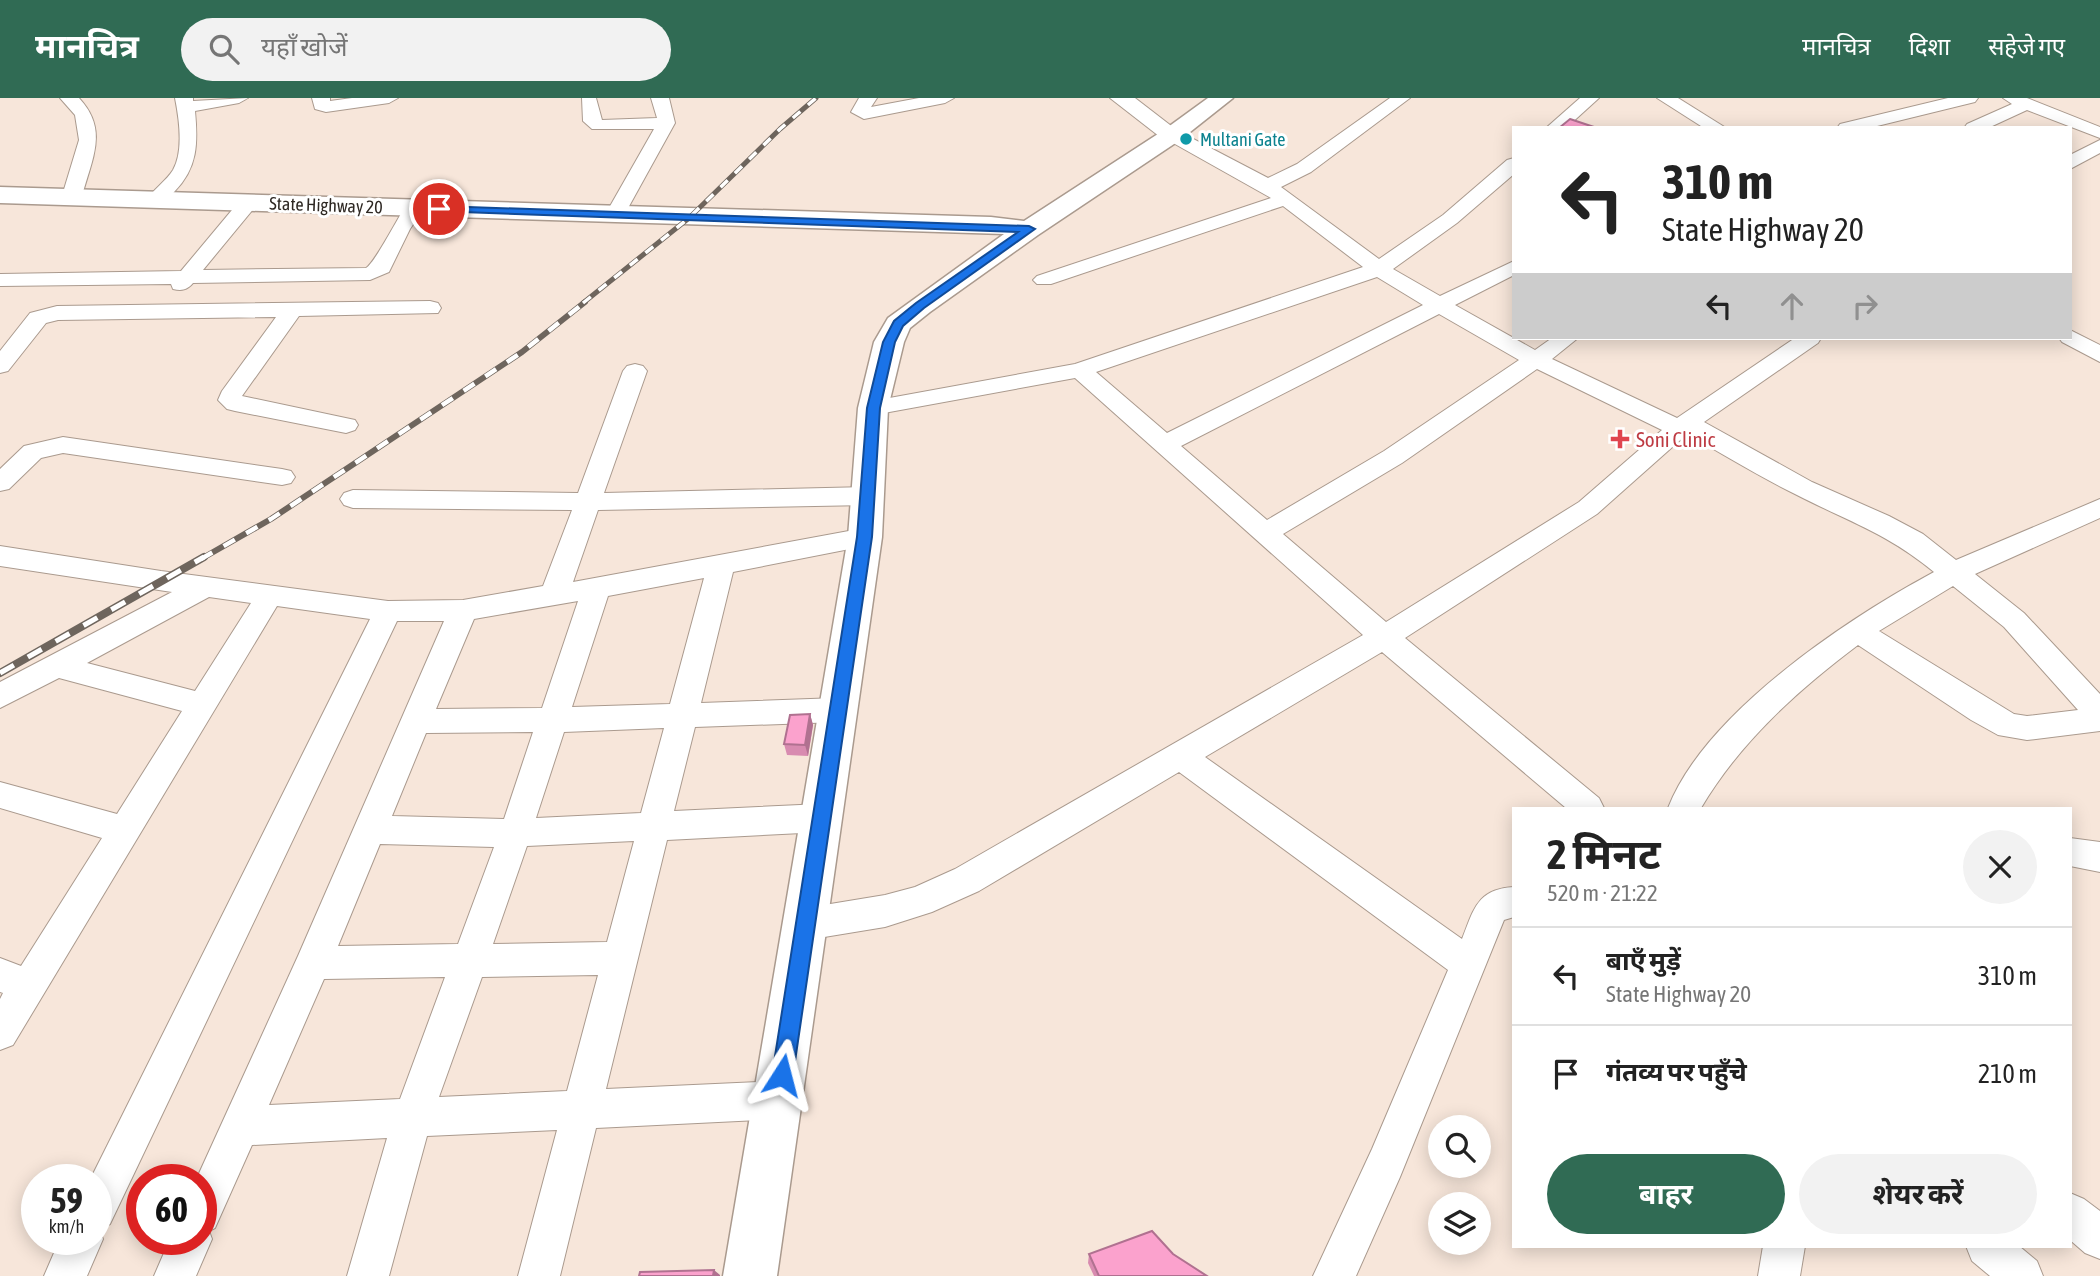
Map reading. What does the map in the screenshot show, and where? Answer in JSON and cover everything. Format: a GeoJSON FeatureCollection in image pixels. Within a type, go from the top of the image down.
{"type":"FeatureCollection","features":[{"type":"Feature","properties":{"kind":"main road"},"geometry":{"type":"LineString","coordinates":[[750,1276],[864,537],[873,408],[889,342],[898,324],[1029,229],[1172,135],[1222,98]]}},
{"type":"Feature","properties":{"kind":"main road","name":"State Highway 20"},"geometry":{"type":"LineString","coordinates":[[2,197],[72,196],[991,225],[1029,229]]}},
{"type":"Feature","properties":{"kind":"street"},"geometry":{"type":"LineString","coordinates":[[69,98],[84,114],[88,140],[72,196]]}},
{"type":"Feature","properties":{"kind":"street"},"geometry":{"type":"LineString","coordinates":[[157,200],[186,162],[186,103],[239,98]]}},
{"type":"Feature","properties":{"kind":"street"},"geometry":{"type":"LineString","coordinates":[[321,98],[322,106],[326,107],[389,98]]}},
{"type":"Feature","properties":{"kind":"street"},"geometry":{"type":"LineString","coordinates":[[615,215],[666,123],[667,117],[660,98]]}},
{"type":"Feature","properties":{"kind":"street"},"geometry":{"type":"LineString","coordinates":[[868,98],[860,112],[864,114],[945,98]]}},
{"type":"Feature","properties":{"kind":"street"},"geometry":{"type":"LineString","coordinates":[[1121,98],[1172,135],[1268,186],[1379,269],[1536,360],[1683,426],[1803,488],[1901,533],[2014,620],[2100,716]]}},
{"type":"Feature","properties":{"kind":"street"},"geometry":{"type":"LineString","coordinates":[[1268,186],[1304,167],[1401,98]]}},
{"type":"Feature","properties":{"kind":"street"},"geometry":{"type":"LineString","coordinates":[[1557,126],[1590,98]]}},
{"type":"Feature","properties":{"kind":"street"},"geometry":{"type":"LineString","coordinates":[[1666,98],[1714,126]]}},
{"type":"Feature","properties":{"kind":"street"},"geometry":{"type":"LineString","coordinates":[[1854,126],[1969,98]]}},
{"type":"Feature","properties":{"kind":"street"},"geometry":{"type":"LineString","coordinates":[[589,100],[592,121],[598,125],[666,123]]}},
{"type":"Feature","properties":{"kind":"street"},"geometry":{"type":"LineString","coordinates":[[1976,126],[2019,101],[2100,133]]}},
{"type":"Feature","properties":{"kind":"street"},"geometry":{"type":"LineString","coordinates":[[2072,162],[2100,145]]}},
{"type":"Feature","properties":{"kind":"street"},"geometry":{"type":"LineString","coordinates":[[873,408],[1080,370],[1379,269],[1450,219],[1512,166]]}},
{"type":"Feature","properties":{"kind":"street"},"geometry":{"type":"LineString","coordinates":[[1044,280],[1286,199]]}},
{"type":"Feature","properties":{"kind":"street"},"geometry":{"type":"LineString","coordinates":[[158,312],[250,202]]}},
{"type":"Feature","properties":{"kind":"street"},"geometry":{"type":"LineString","coordinates":[[0,280],[370,274],[382,268],[400,229],[414,208]]}},
{"type":"Feature","properties":{"kind":"street"},"geometry":{"type":"LineString","coordinates":[[1165,444],[1512,268]]}},
{"type":"Feature","properties":{"kind":"street"},"geometry":{"type":"LineString","coordinates":[[0,366],[38,318],[48,314],[430,308]]}},
{"type":"Feature","properties":{"kind":"street"},"geometry":{"type":"LineString","coordinates":[[293,309],[230,396],[230,400],[235,404],[346,425]]}},
{"type":"Feature","properties":{"kind":"street"},"geometry":{"type":"LineString","coordinates":[[2072,338],[2100,355]]}},
{"type":"Feature","properties":{"kind":"street"},"geometry":{"type":"LineString","coordinates":[[1266,532],[1393,457],[1564,340]]}},
{"type":"Feature","properties":{"kind":"street"},"geometry":{"type":"LineString","coordinates":[[806,924],[885,911],[920,901],[967,880],[1384,637],[1588,508],[1683,426],[1807,340]]}},
{"type":"Feature","properties":{"kind":"street"},"geometry":{"type":"LineString","coordinates":[[1080,370],[1384,637],[1587,807]]}},
{"type":"Feature","properties":{"kind":"street"},"geometry":{"type":"LineString","coordinates":[[554,595],[635,371]]}},
{"type":"Feature","properties":{"kind":"street"},"geometry":{"type":"LineString","coordinates":[[0,483],[33,452],[63,445],[282,477]]}},
{"type":"Feature","properties":{"kind":"street"},"geometry":{"type":"LineString","coordinates":[[353,499],[650,502],[868,496]]}},
{"type":"Feature","properties":{"kind":"street"},"geometry":{"type":"LineString","coordinates":[[1685,807],[1722,752],[1765,708],[1800,675],[1858,631],[1955,572],[2100,508]]}},
{"type":"Feature","properties":{"kind":"street"},"geometry":{"type":"LineString","coordinates":[[0,556],[388,611],[463,610],[864,537]]}},
{"type":"Feature","properties":{"kind":"street"},"geometry":{"type":"LineString","coordinates":[[538,1276],[721,564]]}},
{"type":"Feature","properties":{"kind":"street"},"geometry":{"type":"LineString","coordinates":[[0,696],[205,587]]}},
{"type":"Feature","properties":{"kind":"street"},"geometry":{"type":"LineString","coordinates":[[368,1276],[412,1119],[434,1052],[515,833],[597,587]]}},
{"type":"Feature","properties":{"kind":"street"},"geometry":{"type":"LineString","coordinates":[[0,1032],[14,981],[124,830],[270,595]]}},
{"type":"Feature","properties":{"kind":"street"},"geometry":{"type":"LineString","coordinates":[[217,1178],[313,963],[463,610]]}},
{"type":"Feature","properties":{"kind":"street"},"geometry":{"type":"LineString","coordinates":[[112,1177],[388,611]]}},
{"type":"Feature","properties":{"kind":"street"},"geometry":{"type":"LineString","coordinates":[[1858,631],[2000,723],[2027,728],[2100,716]]}},
{"type":"Feature","properties":{"kind":"street"},"geometry":{"type":"LineString","coordinates":[[57,666],[202,705]]}},
{"type":"Feature","properties":{"kind":"street"},"geometry":{"type":"LineString","coordinates":[[415,721],[553,720],[838,710]]}},
{"type":"Feature","properties":{"kind":"street"},"geometry":{"type":"LineString","coordinates":[[1180,756],[1468,964]]}},
{"type":"Feature","properties":{"kind":"street"},"geometry":{"type":"LineString","coordinates":[[0,795],[124,830]]}},
{"type":"Feature","properties":{"kind":"street"},"geometry":{"type":"LineString","coordinates":[[368,830],[515,833],[822,818]]}},
{"type":"Feature","properties":{"kind":"street"},"geometry":{"type":"LineString","coordinates":[[2072,852],[2100,857]]}},
{"type":"Feature","properties":{"kind":"street"},"geometry":{"type":"LineString","coordinates":[[1334,1276],[1385,1163],[1491,910],[1502,903],[1512,902]]}},
{"type":"Feature","properties":{"kind":"street"},"geometry":{"type":"LineString","coordinates":[[313,963],[471,958],[619,958]]}},
{"type":"Feature","properties":{"kind":"street"},"geometry":{"type":"LineString","coordinates":[[240,1126],[779,1100]]}},
{"type":"Feature","properties":{"kind":"street"},"geometry":{"type":"LineString","coordinates":[[2072,1215],[2100,1238]]}},
{"type":"Feature","properties":{"kind":"street"},"geometry":{"type":"LineString","coordinates":[[1779,1276],[1784,1248]]}},
{"type":"Feature","properties":{"kind":"street"},"geometry":{"type":"LineString","coordinates":[[1989,1248],[2022,1276]]}},
{"type":"Feature","properties":{"kind":"street"},"geometry":{"type":"LineString","coordinates":[[65,1276],[75,1255]]}},
{"type":"Feature","properties":{"kind":"street"},"geometry":{"type":"LineString","coordinates":[[175,1276],[184,1255]]}},
{"type":"Feature","properties":{"kind":"building"},"geometry":{"type":"Polygon","coordinates":[[[1570,119],[1591,126],[1561,126],[1570,119]]]}},
{"type":"Feature","properties":{"kind":"building"},"geometry":{"type":"Polygon","coordinates":[[[810,714],[805,745],[784,744],[790,715],[810,714]]]}},
{"type":"Feature","properties":{"kind":"building"},"geometry":{"type":"Polygon","coordinates":[[[1152,1231],[1173,1254],[1207,1276],[1099,1276],[1089,1254],[1152,1231]]]}},
{"type":"Feature","properties":{"kind":"building"},"geometry":{"type":"Polygon","coordinates":[[[714,1270],[713,1276],[639,1276],[640,1272],[714,1270]]]}},
{"type":"Feature","properties":{"kind":"railway"},"geometry":{"type":"LineString","coordinates":[[583,303],[689,218],[780,129],[816,98]]}},
{"type":"Feature","properties":{"kind":"railway"},"geometry":{"type":"LineString","coordinates":[[201,559],[271,519],[522,352],[585,302]]}},
{"type":"Feature","properties":{"kind":"railway"},"geometry":{"type":"LineString","coordinates":[[0,673],[204,557]]}},
{"type":"Feature","properties":{"kind":"place","name":"Multani Gate"},"geometry":{"type":"Point","coordinates":[1186,139]}},
{"type":"Feature","properties":{"kind":"place","name":"Soni Clinic"},"geometry":{"type":"Point","coordinates":[1620,439]}},
{"type":"Feature","properties":{"kind":"route"},"geometry":{"type":"LineString","coordinates":[[439,209],[991,225],[1029,229],[920,306],[898,324],[889,342],[873,408],[864,537],[782,1075]]}}]}
